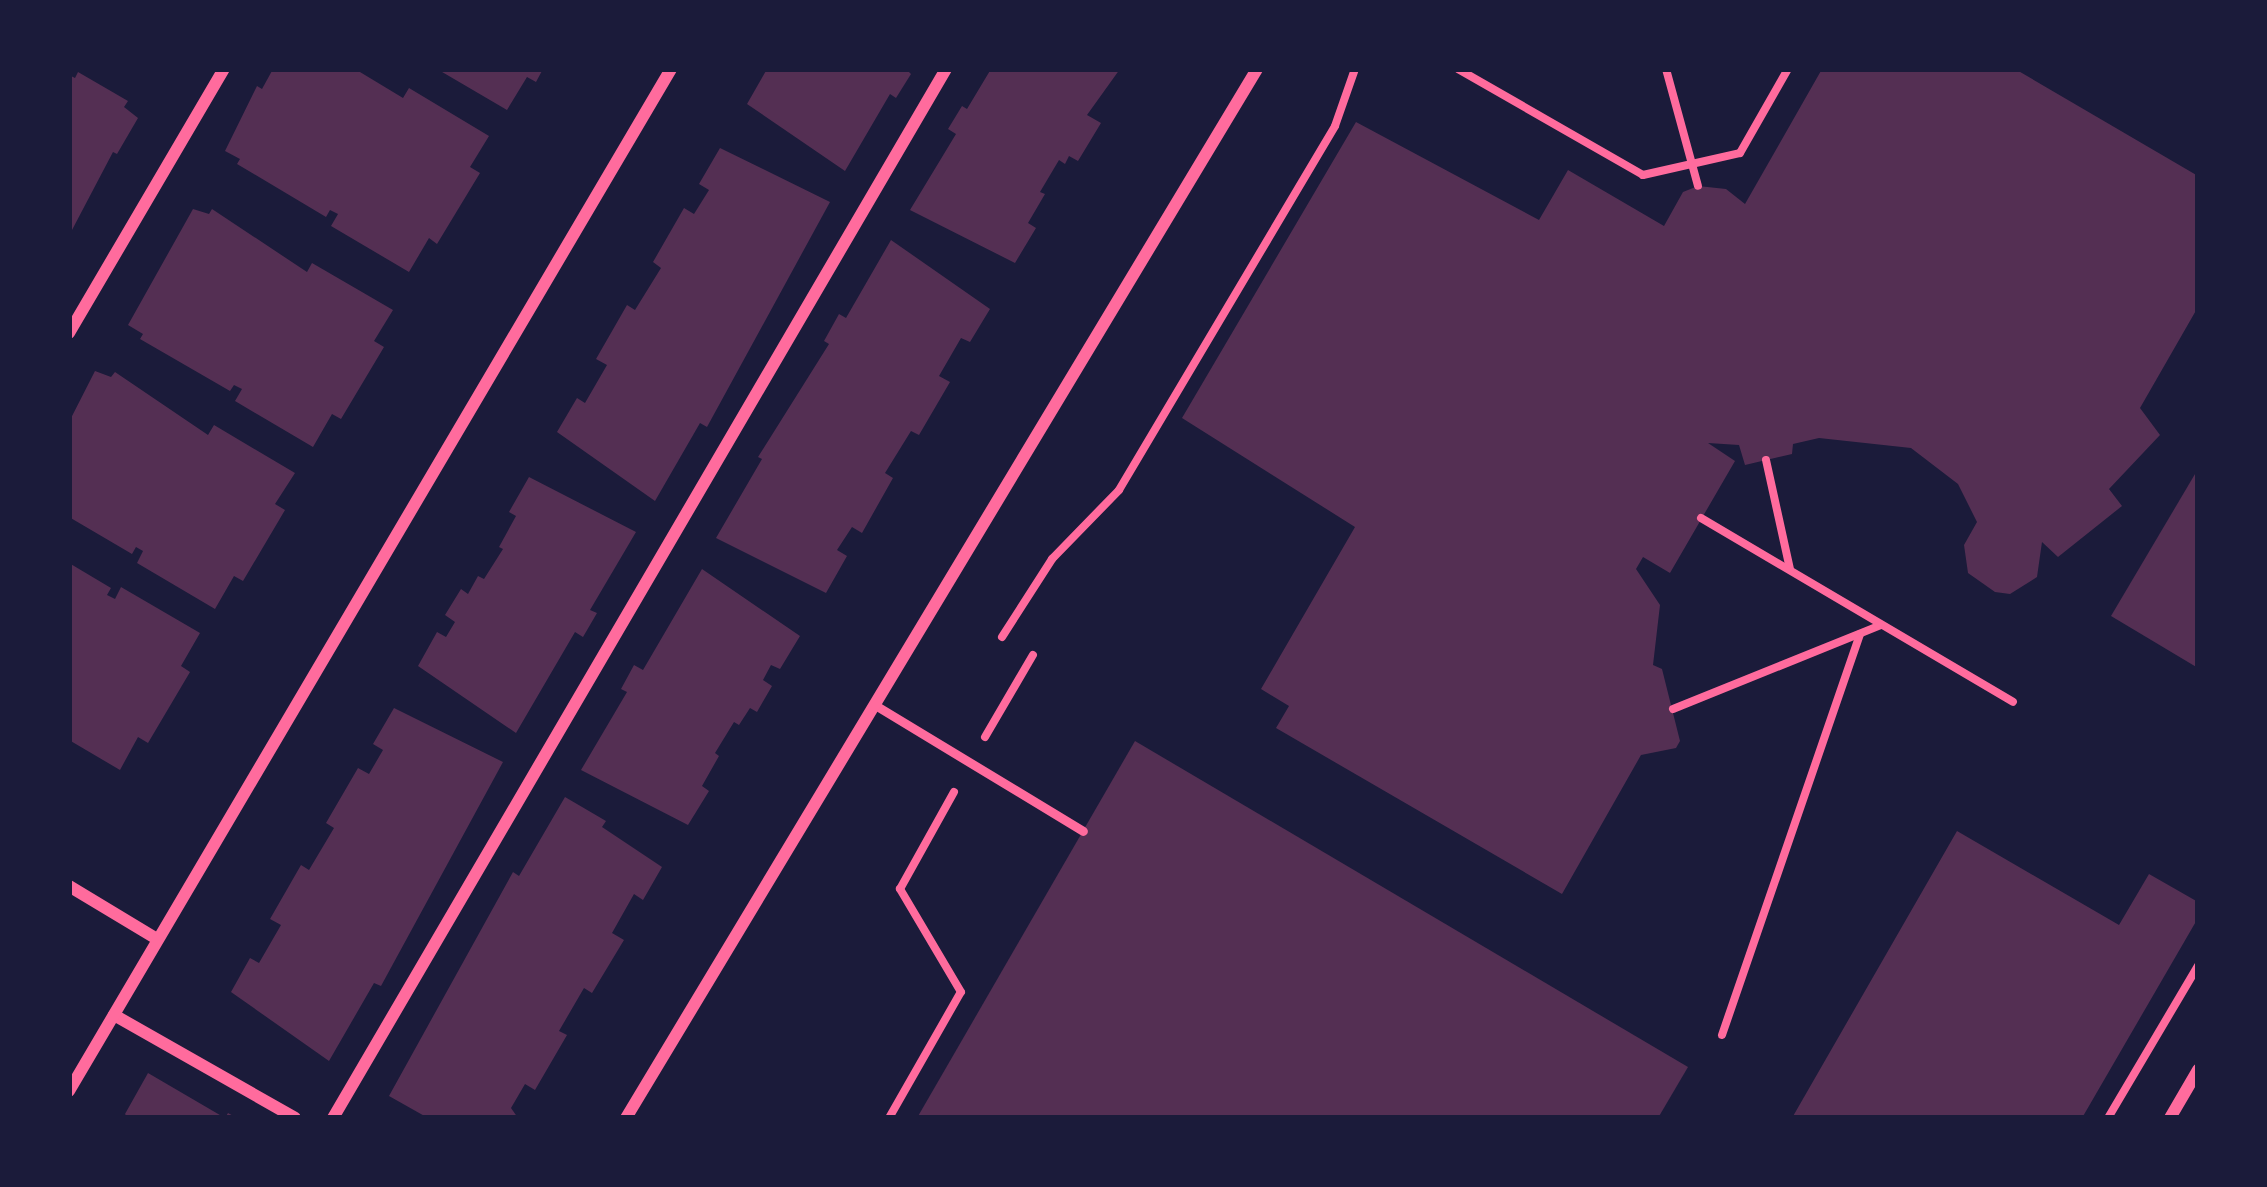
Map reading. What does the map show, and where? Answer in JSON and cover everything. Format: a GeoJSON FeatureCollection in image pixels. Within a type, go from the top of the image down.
{"type":"FeatureCollection","features":[{"type":"Feature","properties":{"kind":"street"},"geometry":{"type":"LineString","coordinates":[[69,332],[224,69]]}},
{"type":"Feature","properties":{"kind":"street"},"geometry":{"type":"LineString","coordinates":[[69,1091],[671,69]]}},
{"type":"Feature","properties":{"kind":"street"},"geometry":{"type":"LineString","coordinates":[[333,1118],[946,69]]}},
{"type":"Feature","properties":{"kind":"street"},"geometry":{"type":"LineString","coordinates":[[626,1118],[1257,69]]}},
{"type":"Feature","properties":{"kind":"street"},"geometry":{"type":"LineString","coordinates":[[69,886],[157,939]]}},
{"type":"Feature","properties":{"kind":"street"},"geometry":{"type":"LineString","coordinates":[[114,1015],[295,1118]]}},
{"type":"Feature","properties":{"kind":"street"},"geometry":{"type":"LineString","coordinates":[[2170,1118],[2198,1070]]}},
{"type":"Feature","properties":{"kind":"lane"},"geometry":{"type":"LineString","coordinates":[[875,705],[1083,831]]}},
{"type":"Feature","properties":{"kind":"path"},"geometry":{"type":"LineString","coordinates":[[1002,637],[1052,559],[1119,490],[1335,126],[1355,69]]}},
{"type":"Feature","properties":{"kind":"path"},"geometry":{"type":"LineString","coordinates":[[1458,69],[1642,176],[1740,153],[1788,69]]}},
{"type":"Feature","properties":{"kind":"path"},"geometry":{"type":"LineString","coordinates":[[1666,69],[1698,186]]}},
{"type":"Feature","properties":{"kind":"path"},"geometry":{"type":"LineString","coordinates":[[1766,460],[1791,572]]}},
{"type":"Feature","properties":{"kind":"path"},"geometry":{"type":"LineString","coordinates":[[1701,518],[2013,702]]}},
{"type":"Feature","properties":{"kind":"path"},"geometry":{"type":"LineString","coordinates":[[1673,709],[1882,625]]}},
{"type":"Feature","properties":{"kind":"path"},"geometry":{"type":"LineString","coordinates":[[1722,1035],[1860,634]]}},
{"type":"Feature","properties":{"kind":"path"},"geometry":{"type":"LineString","coordinates":[[889,1118],[961,992],[900,889],[1033,655]]}},
{"type":"Feature","properties":{"kind":"path"},"geometry":{"type":"LineString","coordinates":[[2108,1118],[2198,966]]}},
{"type":"Feature","properties":{"kind":"building"},"geometry":{"type":"Polygon","coordinates":[[[273,69],[355,69],[403,98],[409,88],[489,136],[470,167],[480,173],[437,244],[429,238],[409,272],[331,226],[338,214],[330,210],[326,217],[237,164],[240,159],[225,151],[257,86],[262,89],[273,69]]]}},
{"type":"Feature","properties":{"kind":"building"},"geometry":{"type":"Polygon","coordinates":[[[437,69],[543,69],[536,82],[527,77],[507,110],[437,69]]]}},
{"type":"Feature","properties":{"kind":"building"},"geometry":{"type":"Polygon","coordinates":[[[767,69],[906,69],[911,74],[896,98],[890,94],[845,171],[747,104],[767,69]]]}},
{"type":"Feature","properties":{"kind":"building"},"geometry":{"type":"Polygon","coordinates":[[[991,69],[1120,69],[1087,115],[1101,123],[1078,161],[1069,156],[1065,164],[1059,160],[1040,192],[1045,194],[1028,223],[1036,228],[1015,263],[910,210],[956,134],[948,129],[962,106],[967,109],[991,69]]]}},
{"type":"Feature","properties":{"kind":"building"},"geometry":{"type":"Polygon","coordinates":[[[1822,69],[2015,69],[2198,176],[2198,307],[2140,408],[2160,435],[2109,489],[2122,506],[2058,557],[2042,542],[2037,577],[2010,594],[1995,592],[1968,573],[1964,545],[1977,522],[1958,484],[1911,448],[1819,438],[1793,444],[1792,454],[1745,465],[1739,445],[1708,443],[1735,461],[1670,573],[1643,557],[1636,569],[1660,605],[1653,665],[1662,669],[1680,741],[1676,748],[1641,755],[1562,894],[1276,728],[1289,706],[1261,689],[1355,527],[1182,418],[1356,122],[1539,220],[1568,170],[1664,226],[1683,192],[1698,186],[1726,189],[1745,204],[1822,69]]]}},
{"type":"Feature","properties":{"kind":"building"},"geometry":{"type":"Polygon","coordinates":[[[78,72],[128,101],[124,107],[138,118],[117,154],[113,152],[72,230],[69,75],[75,78],[78,72]]]}},
{"type":"Feature","properties":{"kind":"building"},"geometry":{"type":"Polygon","coordinates":[[[720,148],[830,202],[707,427],[700,423],[655,501],[557,432],[577,398],[585,403],[607,365],[596,359],[627,305],[635,310],[661,268],[653,262],[684,208],[694,214],[709,190],[699,184],[720,148]]]}},
{"type":"Feature","properties":{"kind":"building"},"geometry":{"type":"Polygon","coordinates":[[[193,209],[209,214],[212,209],[307,272],[312,263],[393,310],[374,341],[384,347],[341,419],[332,414],[313,447],[235,401],[242,389],[234,385],[230,391],[140,339],[143,334],[128,325],[193,209]]]}},
{"type":"Feature","properties":{"kind":"building"},"geometry":{"type":"Polygon","coordinates":[[[891,240],[990,309],[970,342],[961,338],[939,376],[950,382],[919,435],[911,431],[885,473],[893,478],[862,533],[852,527],[837,550],[847,556],[826,593],[716,538],[762,459],[758,457],[829,344],[824,341],[839,314],[846,318],[891,240]]]}},
{"type":"Feature","properties":{"kind":"building"},"geometry":{"type":"Polygon","coordinates":[[[95,371],[111,377],[115,372],[208,435],[214,425],[295,473],[275,504],[285,510],[243,581],[234,576],[215,609],[137,563],[143,551],[136,547],[132,554],[69,517],[69,422],[95,371]]]}},
{"type":"Feature","properties":{"kind":"building"},"geometry":{"type":"Polygon","coordinates":[[[2198,469],[2198,668],[2111,616],[2198,469]]]}},
{"type":"Feature","properties":{"kind":"building"},"geometry":{"type":"Polygon","coordinates":[[[529,477],[636,532],[590,610],[597,613],[583,637],[575,632],[516,733],[418,666],[437,632],[446,637],[455,622],[445,615],[461,589],[468,594],[478,576],[484,579],[503,549],[499,547],[516,516],[509,512],[529,477]]]}},
{"type":"Feature","properties":{"kind":"building"},"geometry":{"type":"Polygon","coordinates":[[[69,563],[111,588],[107,595],[115,599],[121,587],[200,633],[181,666],[190,672],[148,743],[138,737],[120,770],[69,740],[69,563]]]}},
{"type":"Feature","properties":{"kind":"building"},"geometry":{"type":"Polygon","coordinates":[[[702,569],[800,636],[780,669],[771,665],[763,680],[772,686],[757,712],[750,708],[739,725],[734,722],[715,753],[719,756],[702,786],[709,791],[688,825],[581,770],[627,692],[621,689],[634,665],[643,670],[702,569]]]}},
{"type":"Feature","properties":{"kind":"building"},"geometry":{"type":"Polygon","coordinates":[[[394,708],[503,762],[381,986],[374,983],[329,1061],[231,992],[250,958],[259,963],[281,925],[270,919],[301,865],[309,870],[334,828],[326,823],[358,768],[369,774],[383,750],[373,744],[394,708]]]}},
{"type":"Feature","properties":{"kind":"building"},"geometry":{"type":"Polygon","coordinates":[[[1135,741],[1688,1067],[1658,1118],[917,1118],[1135,741]]]}},
{"type":"Feature","properties":{"kind":"building"},"geometry":{"type":"Polygon","coordinates":[[[565,797],[606,821],[602,827],[662,867],[643,900],[634,894],[612,933],[624,940],[592,993],[584,988],[559,1031],[567,1035],[535,1090],[525,1084],[511,1108],[518,1118],[428,1118],[389,1096],[513,872],[519,876],[565,797]]]}},
{"type":"Feature","properties":{"kind":"building"},"geometry":{"type":"Polygon","coordinates":[[[1957,831],[2119,925],[2149,874],[2198,902],[2198,918],[2082,1118],[1792,1118],[1957,831]]]}},
{"type":"Feature","properties":{"kind":"building"},"geometry":{"type":"Polygon","coordinates":[[[148,1073],[225,1118],[128,1118],[125,1114],[148,1073]]]}}]}
